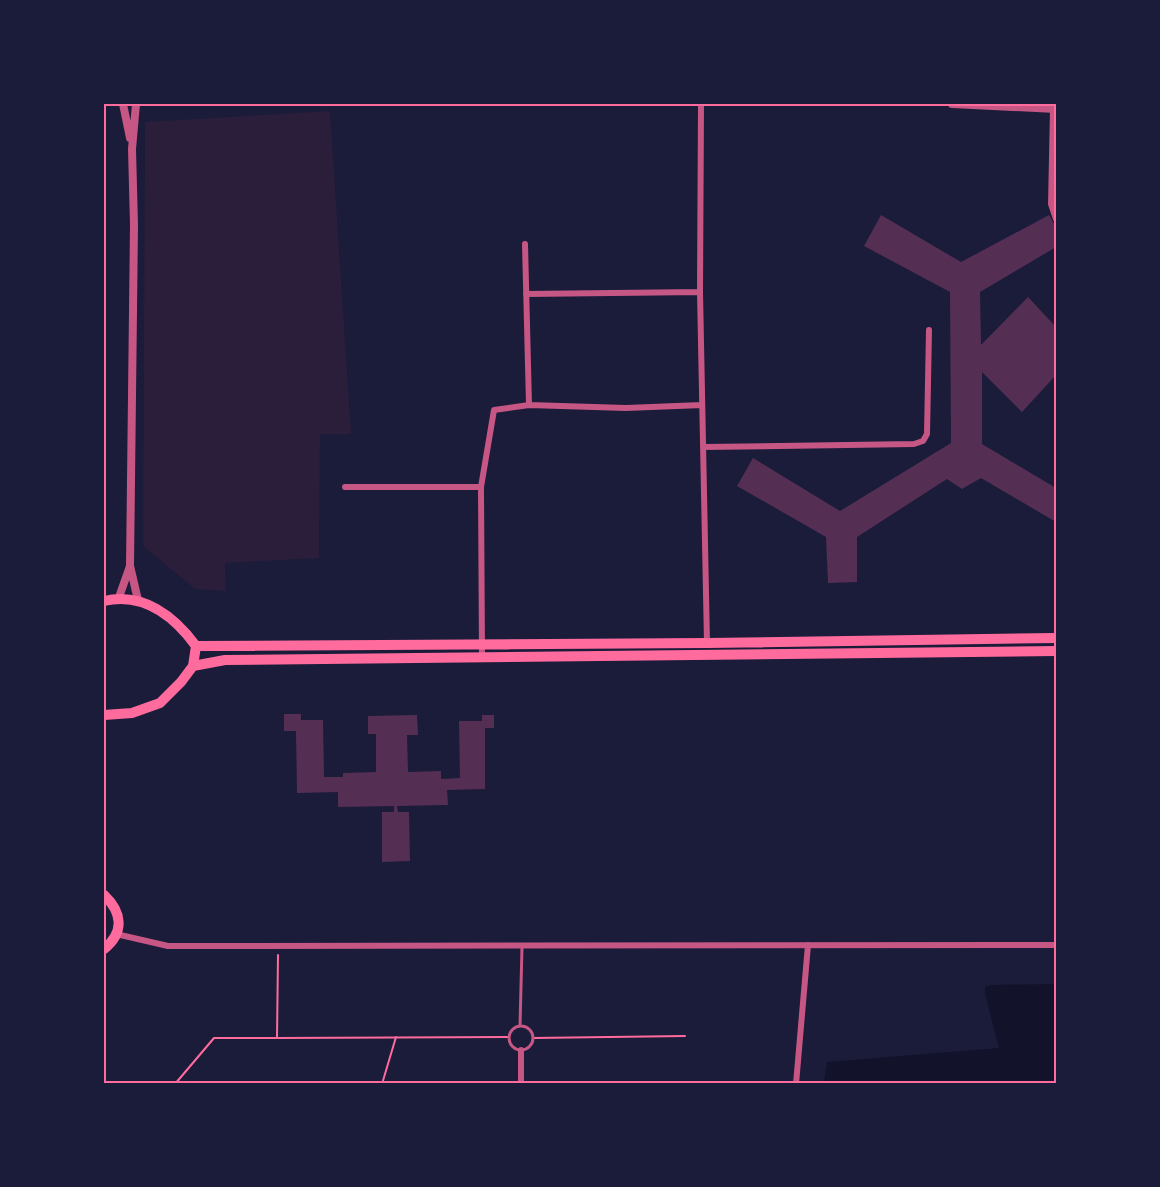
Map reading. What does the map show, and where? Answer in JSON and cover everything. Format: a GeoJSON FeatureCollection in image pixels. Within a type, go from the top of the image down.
{"type":"FeatureCollection","features":[{"type":"Feature","properties":{"kind":"main road"},"geometry":{"type":"LineString","coordinates":[[104,601],[138,600],[158,609],[183,628],[196,646],[192,666],[181,682],[160,703],[132,713],[104,715]]}},
{"type":"Feature","properties":{"kind":"main road"},"geometry":{"type":"LineString","coordinates":[[196,646],[1056,638]]}},
{"type":"Feature","properties":{"kind":"main road"},"geometry":{"type":"LineString","coordinates":[[192,666],[225,660],[1056,651]]}},
{"type":"Feature","properties":{"kind":"main road"},"geometry":{"type":"LineString","coordinates":[[104,895],[114,905],[120,922],[114,941],[104,949]]}},
{"type":"Feature","properties":{"kind":"street"},"geometry":{"type":"LineString","coordinates":[[123,104],[132,149]]}},
{"type":"Feature","properties":{"kind":"street"},"geometry":{"type":"LineString","coordinates":[[136,104],[132,149],[134,225],[130,566],[138,600]]}},
{"type":"Feature","properties":{"kind":"street"},"geometry":{"type":"LineString","coordinates":[[701,104],[700,292],[707,643]]}},
{"type":"Feature","properties":{"kind":"street"},"geometry":{"type":"LineString","coordinates":[[952,104],[1055,109],[1051,204],[1056,219]]}},
{"type":"Feature","properties":{"kind":"street"},"geometry":{"type":"LineString","coordinates":[[525,244],[529,405]]}},
{"type":"Feature","properties":{"kind":"street"},"geometry":{"type":"LineString","coordinates":[[526,294],[700,292]]}},
{"type":"Feature","properties":{"kind":"street"},"geometry":{"type":"LineString","coordinates":[[703,447],[914,444],[923,441],[927,434],[929,330]]}},
{"type":"Feature","properties":{"kind":"street"},"geometry":{"type":"LineString","coordinates":[[483,657],[481,487],[494,410],[529,405],[626,408],[702,405]]}},
{"type":"Feature","properties":{"kind":"street"},"geometry":{"type":"LineString","coordinates":[[345,487],[481,487]]}},
{"type":"Feature","properties":{"kind":"street"},"geometry":{"type":"LineString","coordinates":[[118,600],[130,566]]}},
{"type":"Feature","properties":{"kind":"street"},"geometry":{"type":"LineString","coordinates":[[116,934],[168,946],[1056,945]]}},
{"type":"Feature","properties":{"kind":"street"},"geometry":{"type":"LineString","coordinates":[[796,1083],[808,945]]}},
{"type":"Feature","properties":{"kind":"street"},"geometry":{"type":"LineString","coordinates":[[521,1050],[521,1083]]}},
{"type":"Feature","properties":{"kind":"lane"},"geometry":{"type":"LineString","coordinates":[[520,1026],[522,945]]}},
{"type":"Feature","properties":{"kind":"lane"},"geometry":{"type":"LineString","coordinates":[[520,1026],[530,1030],[533,1038],[529,1048],[521,1050],[511,1045],[509,1037],[512,1030],[520,1026]]}},
{"type":"Feature","properties":{"kind":"path"},"geometry":{"type":"LineString","coordinates":[[277,1038],[278,946]]}},
{"type":"Feature","properties":{"kind":"path"},"geometry":{"type":"LineString","coordinates":[[533,1038],[685,1036]]}},
{"type":"Feature","properties":{"kind":"path"},"geometry":{"type":"LineString","coordinates":[[175,1083],[214,1038],[509,1037]]}},
{"type":"Feature","properties":{"kind":"path"},"geometry":{"type":"LineString","coordinates":[[382,1083],[396,1038]]}},
{"type":"Feature","properties":{"kind":"shaded area"},"geometry":{"type":"Polygon","coordinates":[[[330,111],[351,434],[320,434],[319,558],[225,563],[226,591],[195,589],[143,546],[145,122],[330,111]]]}},
{"type":"Feature","properties":{"kind":"shaded area"},"geometry":{"type":"Polygon","coordinates":[[[1056,984],[1056,1083],[824,1083],[827,1062],[999,1048],[985,987],[1056,984]]]}},
{"type":"Feature","properties":{"kind":"building"},"geometry":{"type":"Polygon","coordinates":[[[881,215],[961,262],[1049,215],[1056,227],[1056,247],[980,292],[981,345],[1028,297],[1056,327],[1056,375],[1022,412],[982,372],[982,444],[1056,488],[1056,522],[981,478],[962,489],[947,479],[857,537],[857,582],[828,583],[826,537],[737,486],[753,458],[840,511],[951,443],[950,292],[864,246],[881,215]]]}},
{"type":"Feature","properties":{"kind":"building"},"geometry":{"type":"Polygon","coordinates":[[[284,714],[301,714],[301,720],[323,720],[324,777],[343,777],[343,773],[376,772],[376,734],[368,734],[368,716],[417,715],[418,735],[407,735],[408,772],[441,771],[441,779],[460,778],[459,721],[482,721],[482,715],[494,715],[494,728],[485,728],[485,789],[447,790],[448,805],[397,806],[398,812],[409,812],[410,861],[382,862],[382,812],[394,812],[394,806],[338,807],[338,792],[297,793],[296,731],[284,731],[284,714]]]}}]}
